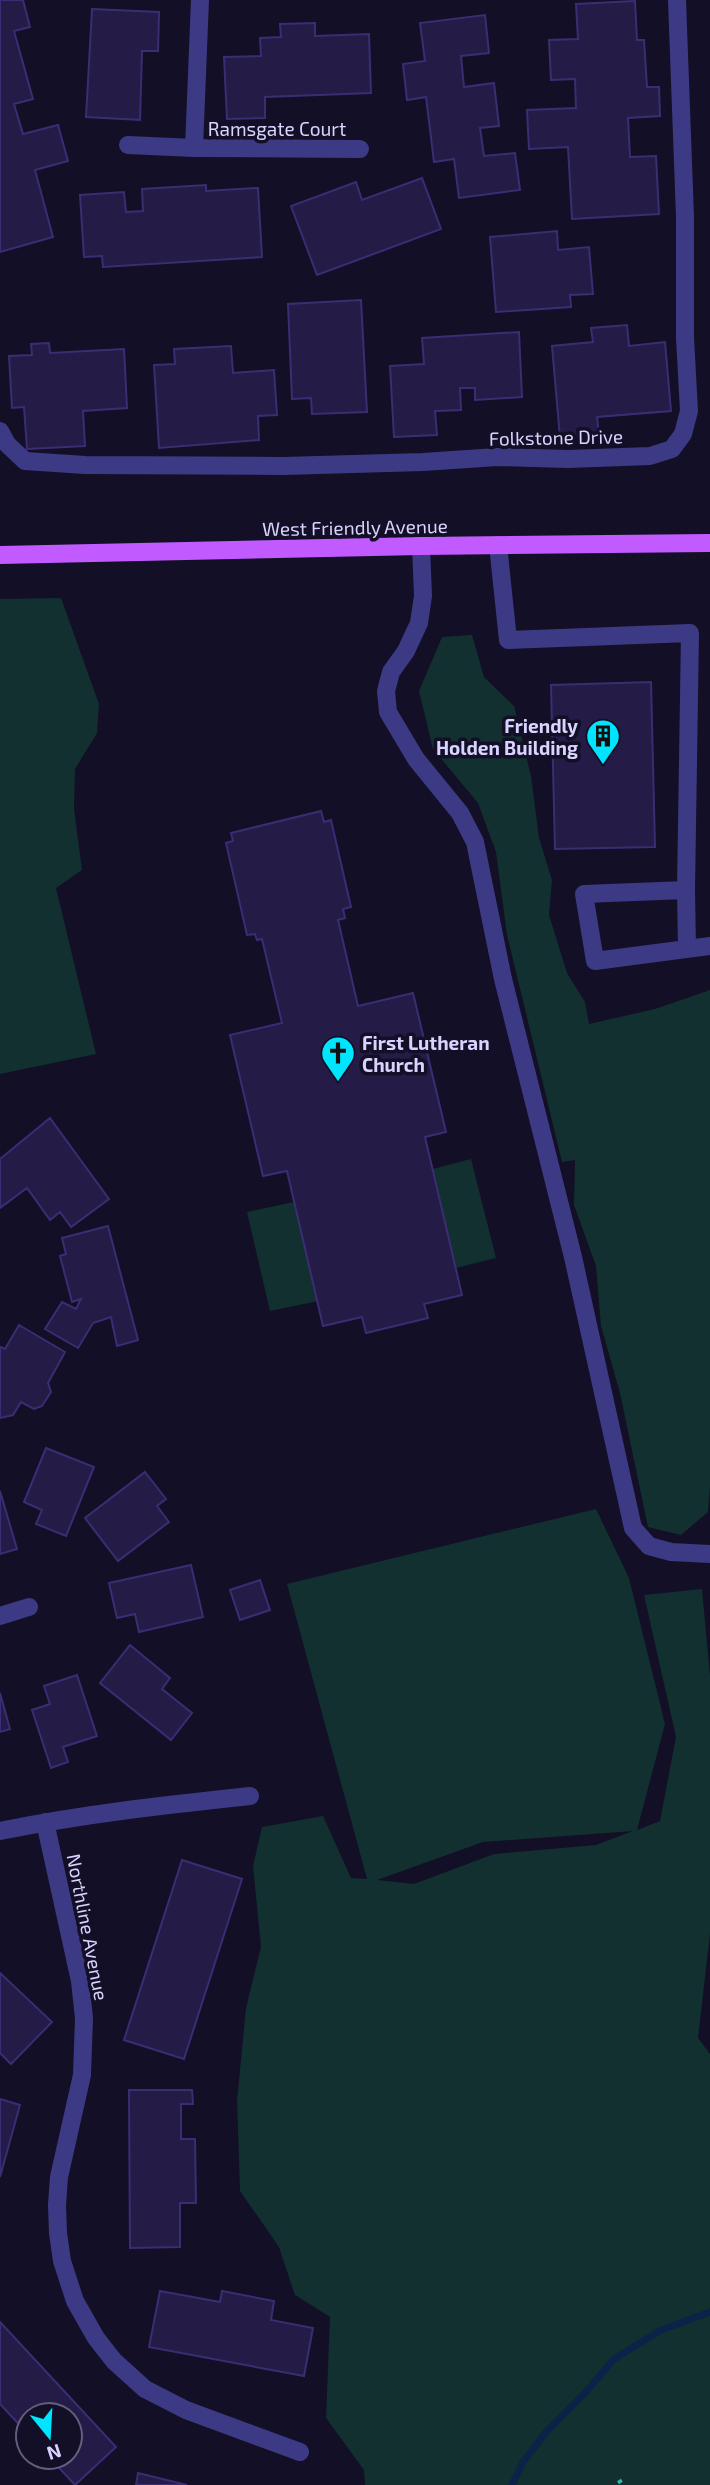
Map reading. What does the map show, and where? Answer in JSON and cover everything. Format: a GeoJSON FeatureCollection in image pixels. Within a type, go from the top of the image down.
{"type":"FeatureCollection","features":[{"type":"Feature","properties":{"kind":"main road","name":"West Friendly Avenue"},"geometry":{"type":"LineString","coordinates":[[0,555],[710,543]]}},
{"type":"Feature","properties":{"kind":"street","name":"Ramsgate Court"},"geometry":{"type":"LineString","coordinates":[[194,148],[200,0]]}},
{"type":"Feature","properties":{"kind":"street","name":"Folkstone Drive"},"geometry":{"type":"LineString","coordinates":[[0,431],[7,444],[25,461],[85,466],[283,466],[497,457],[568,459],[650,456],[672,449],[683,434],[689,411],[677,0]]}},
{"type":"Feature","properties":{"kind":"street","name":"Ramsgate Court"},"geometry":{"type":"LineString","coordinates":[[128,145],[360,149]]}},
{"type":"Feature","properties":{"kind":"street"},"geometry":{"type":"LineString","coordinates":[[498,545],[508,640],[690,633],[687,949]]}},
{"type":"Feature","properties":{"kind":"street"},"geometry":{"type":"LineString","coordinates":[[421,546],[423,596],[419,624],[406,651],[391,672],[386,691],[388,712],[415,759],[460,813],[475,842],[503,979],[573,1257],[633,1528],[649,1546],[671,1552],[710,1554]]}},
{"type":"Feature","properties":{"kind":"street"},"geometry":{"type":"LineString","coordinates":[[686,890],[584,894],[595,961],[710,946]]}},
{"type":"Feature","properties":{"kind":"street"},"geometry":{"type":"LineString","coordinates":[[0,1616],[29,1607]]}},
{"type":"Feature","properties":{"kind":"street"},"geometry":{"type":"LineString","coordinates":[[0,1831],[142,1808],[250,1796]]}},
{"type":"Feature","properties":{"kind":"street","name":"Northline Avenue"},"geometry":{"type":"LineString","coordinates":[[45,1822],[80,1981],[84,2018],[82,2075],[59,2177],[57,2205],[62,2261],[75,2301],[96,2338],[114,2361],[145,2389],[187,2410],[300,2452]]}},
{"type":"Feature","properties":{"kind":"green space"},"geometry":{"type":"Polygon","coordinates":[[[61,598],[99,704],[97,733],[75,769],[74,809],[82,870],[56,888],[96,1054],[0,1074],[0,599],[61,598]]]}},
{"type":"Feature","properties":{"kind":"green space"},"geometry":{"type":"Polygon","coordinates":[[[472,635],[484,677],[514,706],[531,776],[539,838],[552,880],[549,915],[567,973],[585,1002],[589,1024],[655,1009],[710,990],[710,1487],[708,1512],[681,1535],[648,1527],[620,1393],[601,1326],[596,1266],[574,1205],[575,1160],[562,1162],[507,935],[496,852],[478,803],[433,749],[419,691],[442,637],[472,635]]]}},
{"type":"Feature","properties":{"kind":"green space"},"geometry":{"type":"Polygon","coordinates":[[[471,1159],[496,1258],[456,1268],[433,1169],[471,1159]]]}},
{"type":"Feature","properties":{"kind":"green space"},"geometry":{"type":"Polygon","coordinates":[[[294,1202],[318,1301],[270,1311],[247,1212],[294,1202]]]}},
{"type":"Feature","properties":{"kind":"green space"},"geometry":{"type":"Polygon","coordinates":[[[596,1509],[629,1578],[665,1724],[637,1830],[660,1821],[676,1737],[644,1595],[702,1589],[710,1676],[710,1934],[698,2038],[710,2054],[710,2485],[365,2485],[364,2470],[326,2418],[330,2317],[295,2295],[279,2247],[240,2191],[237,2101],[246,2008],[261,1947],[253,1866],[262,1827],[323,1816],[351,1878],[367,1879],[287,1584],[596,1509]],[[633,1831],[483,1842],[377,1880],[414,1884],[494,1854],[596,1845],[633,1831]]]}},
{"type":"Feature","properties":{"kind":"building"},"geometry":{"type":"Polygon","coordinates":[[[0,0],[23,0],[30,27],[14,31],[33,99],[14,104],[23,134],[58,125],[68,161],[35,170],[53,237],[0,252],[0,0]]]}},
{"type":"Feature","properties":{"kind":"building"},"geometry":{"type":"Polygon","coordinates":[[[635,1],[637,40],[644,40],[647,87],[659,87],[660,116],[628,118],[630,157],[656,156],[659,214],[572,219],[568,147],[529,149],[527,110],[576,108],[575,79],[551,80],[549,40],[578,39],[576,4],[635,1]]]}},
{"type":"Feature","properties":{"kind":"building"},"geometry":{"type":"Polygon","coordinates":[[[92,9],[159,12],[158,51],[142,51],[140,120],[86,117],[92,9]]]}},
{"type":"Feature","properties":{"kind":"building"},"geometry":{"type":"Polygon","coordinates":[[[485,15],[489,53],[461,56],[464,87],[494,83],[499,126],[480,128],[484,156],[515,153],[520,190],[459,198],[454,159],[434,162],[426,97],[407,100],[403,64],[425,61],[420,23],[485,15]]]}},
{"type":"Feature","properties":{"kind":"building"},"geometry":{"type":"Polygon","coordinates":[[[315,23],[315,36],[369,34],[371,93],[265,97],[265,118],[227,119],[224,57],[261,56],[260,38],[281,37],[280,24],[315,23]]]}},
{"type":"Feature","properties":{"kind":"building"},"geometry":{"type":"Polygon","coordinates":[[[422,178],[441,229],[317,275],[291,206],[356,182],[362,200],[422,178]]]}},
{"type":"Feature","properties":{"kind":"building"},"geometry":{"type":"Polygon","coordinates":[[[206,185],[206,191],[258,188],[262,257],[103,267],[102,256],[84,257],[80,195],[124,192],[126,212],[143,211],[142,189],[206,185]]]}},
{"type":"Feature","properties":{"kind":"building"},"geometry":{"type":"Polygon","coordinates":[[[557,231],[558,250],[589,247],[593,294],[570,295],[571,307],[496,312],[490,237],[557,231]]]}},
{"type":"Feature","properties":{"kind":"building"},"geometry":{"type":"Polygon","coordinates":[[[361,300],[367,412],[312,414],[311,398],[292,399],[288,304],[361,300]]]}},
{"type":"Feature","properties":{"kind":"building"},"geometry":{"type":"Polygon","coordinates":[[[627,325],[629,346],[665,342],[671,411],[597,417],[599,434],[560,438],[552,346],[593,342],[591,328],[627,325]]]}},
{"type":"Feature","properties":{"kind":"building"},"geometry":{"type":"Polygon","coordinates":[[[519,332],[522,397],[475,400],[475,388],[460,388],[461,410],[435,411],[437,435],[394,437],[390,366],[424,364],[422,338],[519,332]]]}},
{"type":"Feature","properties":{"kind":"building"},"geometry":{"type":"Polygon","coordinates":[[[49,343],[50,353],[124,349],[127,408],[83,411],[85,446],[27,449],[24,407],[12,408],[9,356],[32,355],[31,344],[49,343]]]}},
{"type":"Feature","properties":{"kind":"building"},"geometry":{"type":"Polygon","coordinates":[[[231,346],[233,373],[274,370],[277,415],[258,416],[259,440],[159,448],[154,365],[175,364],[174,349],[231,346]]]}},
{"type":"Feature","properties":{"kind":"building","name":"Friendly Holden Building"},"geometry":{"type":"Polygon","coordinates":[[[651,682],[655,847],[555,849],[551,685],[651,682]]]}},
{"type":"Feature","properties":{"kind":"building","name":"First Lutheran Church"},"geometry":{"type":"Polygon","coordinates":[[[321,811],[324,822],[331,820],[351,907],[343,909],[345,918],[338,920],[358,1006],[413,993],[446,1132],[425,1137],[462,1295],[424,1304],[428,1318],[366,1333],[362,1317],[323,1326],[287,1171],[263,1176],[230,1035],[282,1023],[262,939],[257,940],[255,934],[247,935],[226,843],[233,841],[231,833],[321,811]]]}},
{"type":"Feature","properties":{"kind":"building"},"geometry":{"type":"Polygon","coordinates":[[[50,1118],[109,1199],[71,1227],[60,1212],[50,1220],[27,1188],[0,1208],[0,1159],[50,1118]]]}},
{"type":"Feature","properties":{"kind":"building"},"geometry":{"type":"Polygon","coordinates":[[[108,1226],[138,1340],[117,1346],[111,1317],[93,1323],[78,1348],[45,1329],[62,1302],[76,1309],[81,1299],[72,1302],[60,1256],[66,1254],[62,1238],[108,1226]]]}},
{"type":"Feature","properties":{"kind":"building"},"geometry":{"type":"Polygon","coordinates":[[[19,1325],[65,1352],[48,1383],[51,1392],[42,1406],[34,1409],[21,1402],[13,1415],[0,1418],[0,1349],[5,1349],[19,1325]]]}},
{"type":"Feature","properties":{"kind":"building"},"geometry":{"type":"Polygon","coordinates":[[[46,1448],[94,1467],[66,1536],[36,1524],[42,1510],[24,1502],[46,1448]]]}},
{"type":"Feature","properties":{"kind":"building"},"geometry":{"type":"Polygon","coordinates":[[[145,1472],[166,1499],[157,1506],[169,1522],[118,1561],[85,1518],[145,1472]]]}},
{"type":"Feature","properties":{"kind":"building"},"geometry":{"type":"Polygon","coordinates":[[[0,1491],[17,1549],[0,1554],[0,1491]]]}},
{"type":"Feature","properties":{"kind":"building"},"geometry":{"type":"Polygon","coordinates":[[[191,1565],[203,1617],[139,1632],[135,1614],[117,1618],[109,1583],[191,1565]]]}},
{"type":"Feature","properties":{"kind":"building"},"geometry":{"type":"Polygon","coordinates":[[[260,1580],[270,1610],[240,1620],[230,1590],[260,1580]]]}},
{"type":"Feature","properties":{"kind":"building"},"geometry":{"type":"Polygon","coordinates":[[[130,1645],[170,1678],[162,1689],[192,1713],[171,1740],[100,1683],[130,1645]]]}},
{"type":"Feature","properties":{"kind":"building"},"geometry":{"type":"Polygon","coordinates":[[[77,1675],[97,1736],[63,1747],[68,1762],[51,1768],[32,1710],[50,1704],[44,1686],[77,1675]]]}},
{"type":"Feature","properties":{"kind":"building"},"geometry":{"type":"Polygon","coordinates":[[[0,1693],[10,1729],[0,1732],[0,1693]]]}},
{"type":"Feature","properties":{"kind":"building"},"geometry":{"type":"Polygon","coordinates":[[[182,1860],[242,1879],[184,2059],[124,2040],[182,1860]]]}},
{"type":"Feature","properties":{"kind":"building"},"geometry":{"type":"Polygon","coordinates":[[[0,1973],[52,2022],[11,2064],[0,2053],[0,1973]]]}},
{"type":"Feature","properties":{"kind":"building"},"geometry":{"type":"Polygon","coordinates":[[[129,2090],[192,2090],[193,2104],[181,2104],[181,2139],[195,2139],[196,2203],[180,2203],[180,2247],[130,2248],[129,2090]]]}},
{"type":"Feature","properties":{"kind":"building"},"geometry":{"type":"Polygon","coordinates":[[[0,2099],[20,2105],[0,2177],[0,2099]]]}},
{"type":"Feature","properties":{"kind":"building"},"geometry":{"type":"Polygon","coordinates":[[[160,2291],[220,2302],[222,2291],[274,2301],[271,2320],[313,2328],[304,2376],[149,2347],[160,2291]]]}},
{"type":"Feature","properties":{"kind":"building"},"geometry":{"type":"Polygon","coordinates":[[[0,2322],[73,2401],[14,2401],[14,2419],[0,2404],[0,2322]]]}},
{"type":"Feature","properties":{"kind":"building"},"geometry":{"type":"Polygon","coordinates":[[[84,2413],[116,2447],[75,2485],[62,2471],[84,2471],[84,2413]]]}},
{"type":"Feature","properties":{"kind":"building"},"geometry":{"type":"Polygon","coordinates":[[[138,2473],[187,2485],[136,2485],[138,2473]]]}},
{"type":"Feature","properties":{"kind":"waterway"},"geometry":{"type":"LineString","coordinates":[[512,2485],[523,2462],[547,2431],[614,2359],[661,2330],[710,2312]]}},
{"type":"Feature","properties":{"kind":"place","name":"Friendly Holden Building"},"geometry":{"type":"Point","coordinates":[603,766]}},
{"type":"Feature","properties":{"kind":"place","name":"First Lutheran Church"},"geometry":{"type":"Point","coordinates":[338,1083]}}]}
